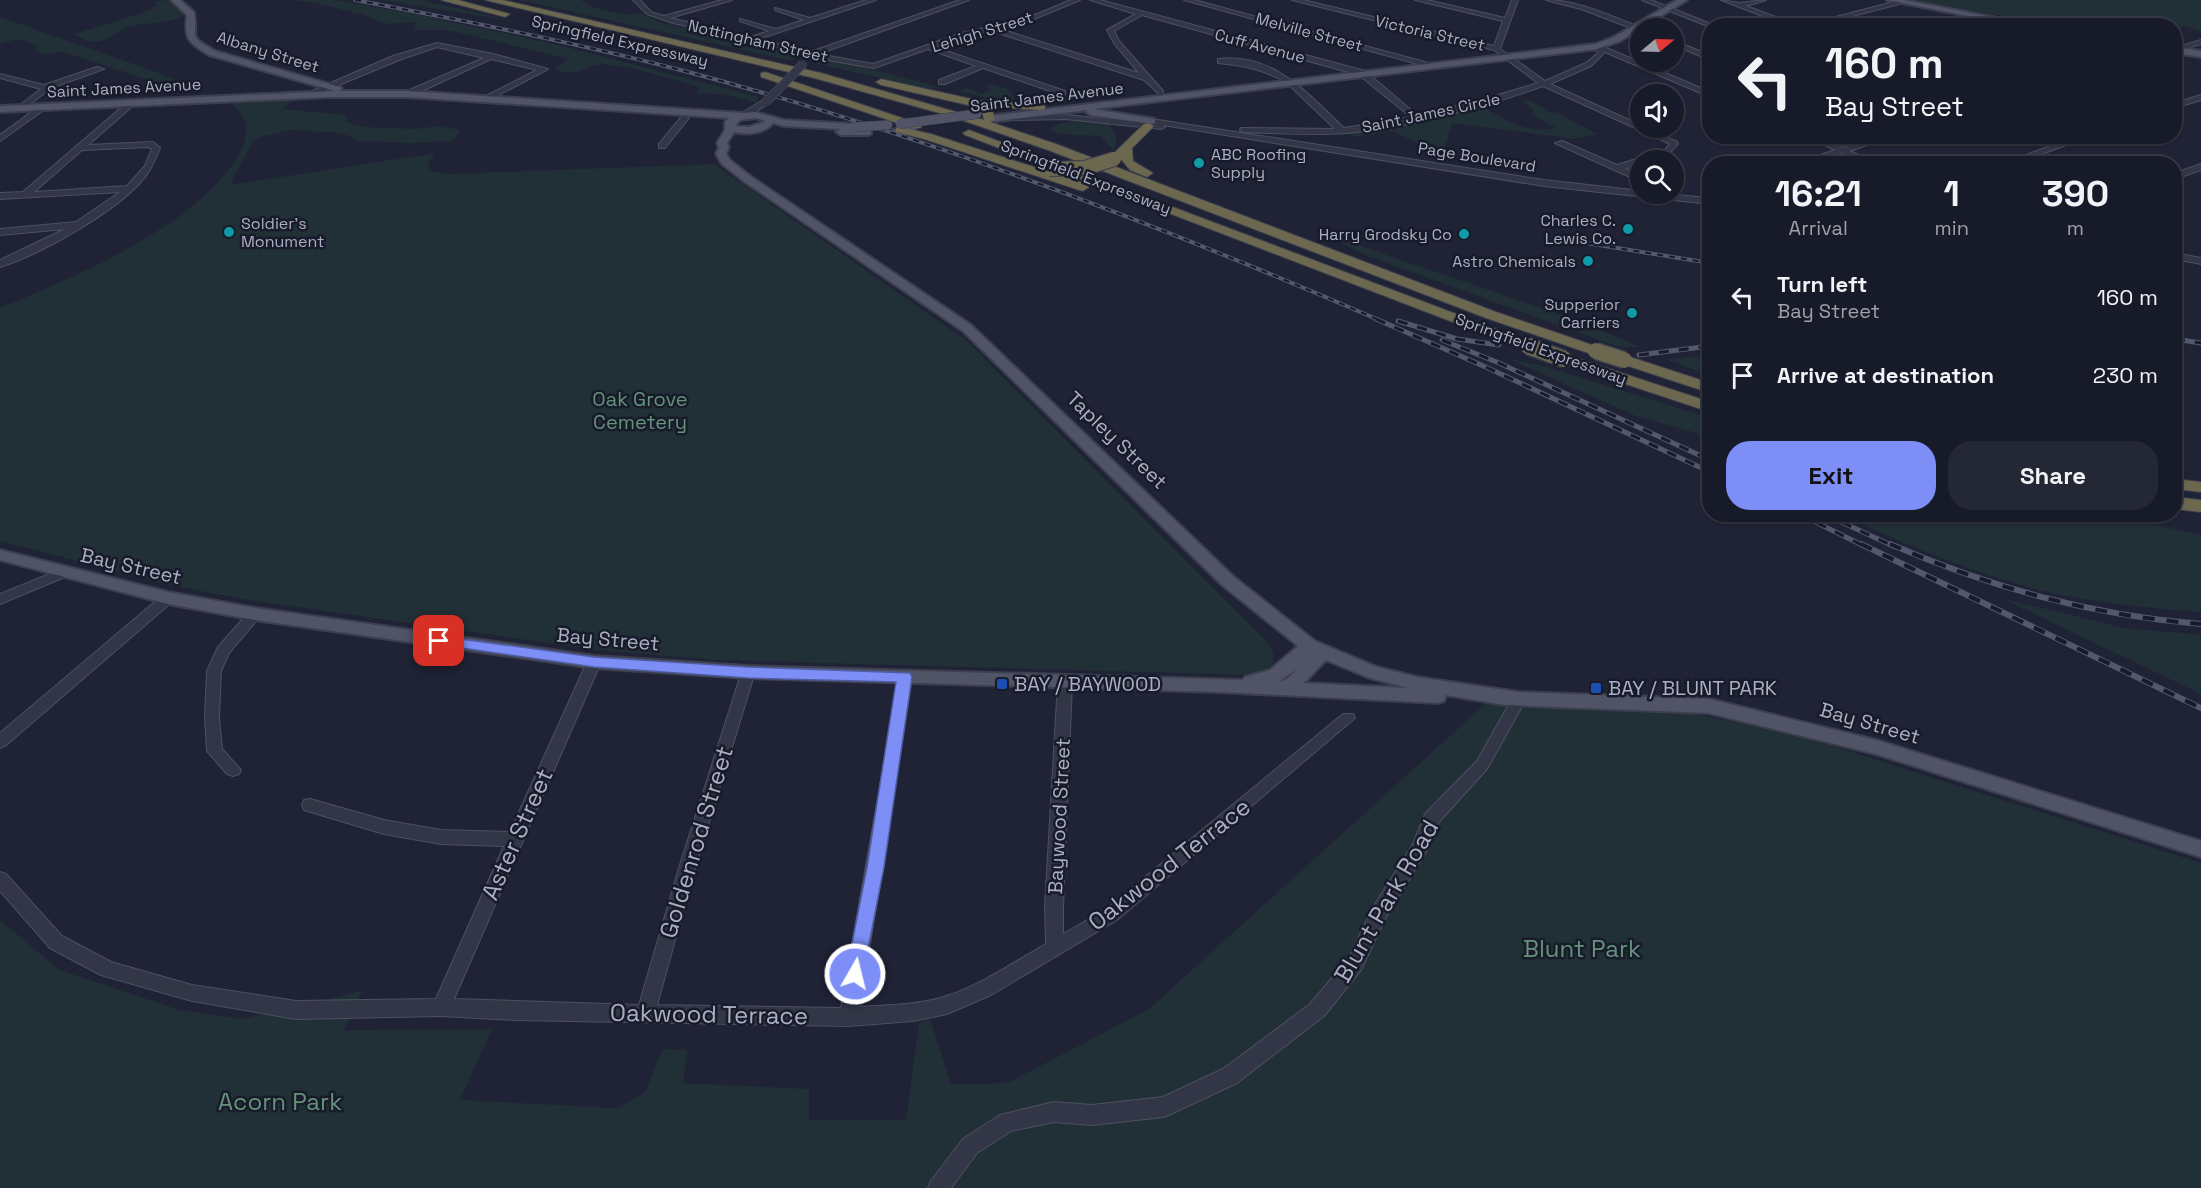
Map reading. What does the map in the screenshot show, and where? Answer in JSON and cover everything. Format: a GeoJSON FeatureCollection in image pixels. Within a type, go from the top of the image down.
{"type":"FeatureCollection","features":[{"type":"Feature","properties":{"kind":"highway","name":"Springfield Expressway"},"geometry":{"type":"LineString","coordinates":[[446,0],[840,93],[970,133],[1528,346],[1702,404]]}},
{"type":"Feature","properties":{"kind":"highway","name":"Springfield Expressway"},"geometry":{"type":"LineString","coordinates":[[490,0],[817,75],[993,127],[1596,351],[1702,385]]}},
{"type":"Feature","properties":{"kind":"highway"},"geometry":{"type":"LineString","coordinates":[[744,58],[916,88],[977,108],[989,116]]}},
{"type":"Feature","properties":{"kind":"highway"},"geometry":{"type":"LineString","coordinates":[[756,72],[1031,166],[1049,169],[1085,168],[1114,159],[1150,124]]}},
{"type":"Feature","properties":{"kind":"highway"},"geometry":{"type":"LineString","coordinates":[[977,108],[1041,107]]}},
{"type":"Feature","properties":{"kind":"highway"},"geometry":{"type":"LineString","coordinates":[[899,127],[1032,172],[1264,245]]}},
{"type":"Feature","properties":{"kind":"highway"},"geometry":{"type":"LineString","coordinates":[[1126,149],[1124,156],[1130,165],[1240,207],[1382,272]]}},
{"type":"Feature","properties":{"kind":"highway"},"geometry":{"type":"LineString","coordinates":[[2182,485],[2201,487]]}},
{"type":"Feature","properties":{"kind":"highway"},"geometry":{"type":"LineString","coordinates":[[2182,505],[2201,506]]}},
{"type":"Feature","properties":{"kind":"main road","name":"Albany Street"},"geometry":{"type":"LineString","coordinates":[[175,0],[191,14],[189,33],[195,43],[202,47],[227,58],[350,94]]}},
{"type":"Feature","properties":{"kind":"main road","name":"Saint James Avenue"},"geometry":{"type":"LineString","coordinates":[[1654,18],[1683,0]]}},
{"type":"Feature","properties":{"kind":"main road"},"geometry":{"type":"LineString","coordinates":[[1891,0],[1993,18]]}},
{"type":"Feature","properties":{"kind":"main road","name":"Saint James Avenue"},"geometry":{"type":"LineString","coordinates":[[989,116],[1041,107],[1160,93],[1362,74],[1598,46],[1630,33]]}},
{"type":"Feature","properties":{"kind":"main road"},"geometry":{"type":"LineString","coordinates":[[2182,51],[2201,54]]}},
{"type":"Feature","properties":{"kind":"main road","name":"Saint James Avenue"},"geometry":{"type":"LineString","coordinates":[[729,125],[740,130],[794,128],[868,132],[1288,81]]}},
{"type":"Feature","properties":{"kind":"main road"},"geometry":{"type":"LineString","coordinates":[[1150,124],[1168,104],[1206,92]]}},
{"type":"Feature","properties":{"kind":"main road","name":"Saint James Avenue"},"geometry":{"type":"LineString","coordinates":[[0,109],[350,94],[489,98],[605,108]]}},
{"type":"Feature","properties":{"kind":"main road","name":"Page Boulevard"},"geometry":{"type":"LineString","coordinates":[[1041,107],[1069,109],[1150,124]]}},
{"type":"Feature","properties":{"kind":"main road"},"geometry":{"type":"LineString","coordinates":[[605,108],[744,116]]}},
{"type":"Feature","properties":{"kind":"main road"},"geometry":{"type":"LineString","coordinates":[[605,108],[729,125]]}},
{"type":"Feature","properties":{"kind":"main road","name":"Saint James Avenue"},"geometry":{"type":"LineString","coordinates":[[744,116],[812,126],[899,127],[977,108]]}},
{"type":"Feature","properties":{"kind":"main road"},"geometry":{"type":"LineString","coordinates":[[744,116],[729,125],[722,143],[724,147],[768,124],[768,118]]}},
{"type":"Feature","properties":{"kind":"main road","name":"Tapley Street"},"geometry":{"type":"LineString","coordinates":[[724,147],[721,154],[733,168],[968,328],[1228,580],[1257,606],[1316,648],[1373,672],[1417,684],[1516,698]]}},
{"type":"Feature","properties":{"kind":"main road","name":"Bay Street"},"geometry":{"type":"LineString","coordinates":[[0,555],[62,573],[168,598],[255,614],[594,662],[748,672],[1220,685],[1274,689],[1293,684],[1316,648]]}},
{"type":"Feature","properties":{"kind":"main road","name":"Bay Street"},"geometry":{"type":"LineString","coordinates":[[1220,685],[1270,678],[1316,648]]}},
{"type":"Feature","properties":{"kind":"main road"},"geometry":{"type":"LineString","coordinates":[[1274,689],[1516,698]]}},
{"type":"Feature","properties":{"kind":"main road","name":"Bay Street"},"geometry":{"type":"LineString","coordinates":[[1516,698],[1709,706],[1876,747],[2201,849]]}},
{"type":"Feature","properties":{"kind":"street","name":"Nottingham Street"},"geometry":{"type":"LineString","coordinates":[[636,0],[649,12],[663,18],[804,51],[811,55],[868,66],[887,63]]}},
{"type":"Feature","properties":{"kind":"street"},"geometry":{"type":"LineString","coordinates":[[663,18],[729,0]]}},
{"type":"Feature","properties":{"kind":"street"},"geometry":{"type":"LineString","coordinates":[[850,0],[861,4]]}},
{"type":"Feature","properties":{"kind":"street"},"geometry":{"type":"LineString","coordinates":[[752,39],[873,0]]}},
{"type":"Feature","properties":{"kind":"street"},"geometry":{"type":"LineString","coordinates":[[744,116],[765,102],[811,55],[966,0]]}},
{"type":"Feature","properties":{"kind":"street","name":"Lehigh Street"},"geometry":{"type":"LineString","coordinates":[[887,63],[964,34],[1032,18],[1077,0]]}},
{"type":"Feature","properties":{"kind":"street","name":"Cuff Avenue"},"geometry":{"type":"LineString","coordinates":[[1093,0],[1362,74],[1415,117]]}},
{"type":"Feature","properties":{"kind":"street","name":"Melville Street"},"geometry":{"type":"LineString","coordinates":[[1187,0],[1432,65]]}},
{"type":"Feature","properties":{"kind":"street","name":"Victoria Street"},"geometry":{"type":"LineString","coordinates":[[1295,0],[1496,49]]}},
{"type":"Feature","properties":{"kind":"street"},"geometry":{"type":"LineString","coordinates":[[1418,0],[1506,20]]}},
{"type":"Feature","properties":{"kind":"street"},"geometry":{"type":"LineString","coordinates":[[1515,0],[1496,49],[1544,84],[1630,122]]}},
{"type":"Feature","properties":{"kind":"street"},"geometry":{"type":"LineString","coordinates":[[1549,0],[1583,8],[1630,26]]}},
{"type":"Feature","properties":{"kind":"street"},"geometry":{"type":"LineString","coordinates":[[1645,0],[1702,22]]}},
{"type":"Feature","properties":{"kind":"street"},"geometry":{"type":"LineString","coordinates":[[1724,0],[1775,18]]}},
{"type":"Feature","properties":{"kind":"street"},"geometry":{"type":"LineString","coordinates":[[1740,5],[1763,0]]}},
{"type":"Feature","properties":{"kind":"street"},"geometry":{"type":"LineString","coordinates":[[1836,18],[1901,2]]}},
{"type":"Feature","properties":{"kind":"street"},"geometry":{"type":"LineString","coordinates":[[777,9],[810,20]]}},
{"type":"Feature","properties":{"kind":"street"},"geometry":{"type":"LineString","coordinates":[[1142,14],[1110,30],[1116,42],[1160,93]]}},
{"type":"Feature","properties":{"kind":"street"},"geometry":{"type":"LineString","coordinates":[[742,20],[776,31]]}},
{"type":"Feature","properties":{"kind":"street"},"geometry":{"type":"LineString","coordinates":[[990,28],[1147,78]]}},
{"type":"Feature","properties":{"kind":"street"},"geometry":{"type":"LineString","coordinates":[[2182,48],[2201,42]]}},
{"type":"Feature","properties":{"kind":"street"},"geometry":{"type":"LineString","coordinates":[[307,95],[437,45],[544,69],[489,98]]}},
{"type":"Feature","properties":{"kind":"street"},"geometry":{"type":"LineString","coordinates":[[1598,46],[1702,92]]}},
{"type":"Feature","properties":{"kind":"street","name":"Saint James Circle"},"geometry":{"type":"LineString","coordinates":[[1205,130],[1342,131],[1375,127],[1497,99],[1544,84],[1594,61],[1602,53],[1598,46]]}},
{"type":"Feature","properties":{"kind":"street"},"geometry":{"type":"LineString","coordinates":[[928,47],[1062,93]]}},
{"type":"Feature","properties":{"kind":"street"},"geometry":{"type":"LineString","coordinates":[[1684,47],[1702,55]]}},
{"type":"Feature","properties":{"kind":"street"},"geometry":{"type":"LineString","coordinates":[[408,94],[493,56]]}},
{"type":"Feature","properties":{"kind":"street"},"geometry":{"type":"LineString","coordinates":[[1221,61],[1270,71],[1288,81],[1342,131]]}},
{"type":"Feature","properties":{"kind":"street"},"geometry":{"type":"LineString","coordinates":[[942,82],[983,66]]}},
{"type":"Feature","properties":{"kind":"street"},"geometry":{"type":"LineString","coordinates":[[0,76],[46,87],[100,69]]}},
{"type":"Feature","properties":{"kind":"street"},"geometry":{"type":"LineString","coordinates":[[22,108],[42,93],[46,87]]}},
{"type":"Feature","properties":{"kind":"street"},"geometry":{"type":"LineString","coordinates":[[2182,104],[2201,97]]}},
{"type":"Feature","properties":{"kind":"street"},"geometry":{"type":"LineString","coordinates":[[765,102],[767,105],[764,112],[768,118]]}},
{"type":"Feature","properties":{"kind":"street"},"geometry":{"type":"LineString","coordinates":[[26,194],[132,103]]}},
{"type":"Feature","properties":{"kind":"street"},"geometry":{"type":"LineString","coordinates":[[0,140],[44,107]]}},
{"type":"Feature","properties":{"kind":"street","name":"Page Boulevard"},"geometry":{"type":"LineString","coordinates":[[989,116],[1066,117],[1205,130],[1544,183],[1630,192]]}},
{"type":"Feature","properties":{"kind":"street"},"geometry":{"type":"LineString","coordinates":[[662,146],[685,118]]}},
{"type":"Feature","properties":{"kind":"street","name":"Page Boulevard"},"geometry":{"type":"LineString","coordinates":[[1150,124],[1240,136]]}},
{"type":"Feature","properties":{"kind":"street"},"geometry":{"type":"LineString","coordinates":[[1618,168],[1668,152],[1674,144],[1665,138]]}},
{"type":"Feature","properties":{"kind":"street"},"geometry":{"type":"LineString","coordinates":[[1559,142],[1630,174]]}},
{"type":"Feature","properties":{"kind":"street"},"geometry":{"type":"LineString","coordinates":[[0,264],[80,224],[109,206],[146,173],[154,158],[156,148],[150,144],[80,148]]}},
{"type":"Feature","properties":{"kind":"street"},"geometry":{"type":"LineString","coordinates":[[1828,144],[1855,156]]}},
{"type":"Feature","properties":{"kind":"street"},"geometry":{"type":"LineString","coordinates":[[1826,156],[1864,144]]}},
{"type":"Feature","properties":{"kind":"street"},"geometry":{"type":"LineString","coordinates":[[2030,156],[2063,144]]}},
{"type":"Feature","properties":{"kind":"street"},"geometry":{"type":"LineString","coordinates":[[2182,174],[2201,167]]}},
{"type":"Feature","properties":{"kind":"street"},"geometry":{"type":"LineString","coordinates":[[0,195],[128,189]]}},
{"type":"Feature","properties":{"kind":"street","name":"Page Boulevard"},"geometry":{"type":"LineString","coordinates":[[1684,198],[1702,200]]}},
{"type":"Feature","properties":{"kind":"street"},"geometry":{"type":"LineString","coordinates":[[0,232],[80,224]]}},
{"type":"Feature","properties":{"kind":"street"},"geometry":{"type":"LineString","coordinates":[[2182,257],[2201,261]]}},
{"type":"Feature","properties":{"kind":"street"},"geometry":{"type":"LineString","coordinates":[[0,598],[62,573]]}},
{"type":"Feature","properties":{"kind":"street"},"geometry":{"type":"LineString","coordinates":[[0,742],[168,598]]}},
{"type":"Feature","properties":{"kind":"street"},"geometry":{"type":"LineString","coordinates":[[232,770],[215,751],[212,717],[214,671],[223,651],[255,614]]}},
{"type":"Feature","properties":{"kind":"street","name":"Aster Street"},"geometry":{"type":"LineString","coordinates":[[441,1007],[594,662]]}},
{"type":"Feature","properties":{"kind":"street","name":"Goldenrod Street"},"geometry":{"type":"LineString","coordinates":[[646,1012],[696,836],[748,672]]}},
{"type":"Feature","properties":{"kind":"street"},"geometry":{"type":"LineString","coordinates":[[849,1017],[905,677]]}},
{"type":"Feature","properties":{"kind":"street","name":"Baywood Street"},"geometry":{"type":"LineString","coordinates":[[1055,949],[1054,907],[1065,682]]}},
{"type":"Feature","properties":{"kind":"street","name":"Blunt Park Road"},"geometry":{"type":"LineString","coordinates":[[938,1188],[970,1146],[1007,1122],[1054,1112],[1092,1114],[1164,1107],[1230,1076],[1317,1010],[1355,964],[1378,914],[1420,847],[1431,819],[1482,765],[1514,708],[1516,698]]}},
{"type":"Feature","properties":{"kind":"street","name":"Oakwood Terrace"},"geometry":{"type":"LineString","coordinates":[[0,879],[56,942],[106,969],[192,993],[296,1010],[441,1007],[516,1011],[849,1017],[912,1012],[946,1005],[985,989],[1111,915],[1348,718]]}},
{"type":"Feature","properties":{"kind":"street"},"geometry":{"type":"LineString","coordinates":[[310,805],[384,826],[441,837],[515,839]]}},
{"type":"Feature","properties":{"kind":"green space"},"geometry":{"type":"Polygon","coordinates":[[[290,0],[335,0],[406,12],[559,45],[759,97],[756,103],[728,95],[697,93],[700,87],[628,67],[601,64],[575,73],[564,72],[555,70],[555,68],[569,59],[448,30],[414,30],[415,22],[387,24],[364,15],[316,3],[290,0]]]}},
{"type":"Feature","properties":{"kind":"green space"},"geometry":{"type":"Polygon","coordinates":[[[381,0],[421,0],[518,22],[381,0]]]}},
{"type":"Feature","properties":{"kind":"green space"},"geometry":{"type":"Polygon","coordinates":[[[519,0],[581,0],[592,7],[625,15],[641,13],[662,23],[799,55],[796,59],[787,60],[519,0]]]}},
{"type":"Feature","properties":{"kind":"green space"},"geometry":{"type":"Polygon","coordinates":[[[1908,0],[2201,0],[2201,31],[2182,27],[2182,18],[2013,18],[1908,0]]]}},
{"type":"Feature","properties":{"kind":"green space"},"geometry":{"type":"Polygon","coordinates":[[[170,1],[185,15],[171,20],[126,28],[96,42],[88,41],[75,34],[151,10],[157,5],[156,2],[170,1]]]}},
{"type":"Feature","properties":{"kind":"green space"},"geometry":{"type":"Polygon","coordinates":[[[0,17],[159,73],[195,89],[154,88],[158,83],[64,52],[43,54],[36,51],[37,45],[18,39],[0,44],[0,17]]]}},
{"type":"Feature","properties":{"kind":"green space"},"geometry":{"type":"Polygon","coordinates":[[[817,59],[840,61],[939,87],[931,89],[817,64],[817,59]]]}},
{"type":"Feature","properties":{"kind":"green space"},"geometry":{"type":"Polygon","coordinates":[[[992,84],[1008,89],[1016,102],[995,100],[958,91],[966,88],[983,94],[991,90],[985,86],[992,84]]]}},
{"type":"Feature","properties":{"kind":"green space","name":"Oak Grove Cemetery"},"geometry":{"type":"Polygon","coordinates":[[[294,100],[281,109],[346,115],[346,122],[365,127],[416,129],[437,126],[461,130],[454,141],[410,143],[360,141],[341,133],[290,130],[263,136],[253,141],[230,185],[435,153],[428,164],[428,170],[447,174],[714,164],[966,340],[1266,641],[1273,653],[1273,664],[1265,671],[1250,675],[715,660],[589,649],[235,598],[166,584],[0,541],[0,308],[97,265],[165,226],[195,204],[220,180],[243,147],[246,126],[241,114],[231,103],[294,100]]]}},
{"type":"Feature","properties":{"kind":"green space"},"geometry":{"type":"Polygon","coordinates":[[[1530,100],[1551,113],[1556,112],[1597,134],[1574,139],[1452,123],[1444,150],[1431,144],[1422,146],[1393,131],[1354,137],[1347,132],[1479,104],[1506,120],[1525,127],[1556,128],[1531,114],[1534,111],[1523,101],[1530,100]]]}},
{"type":"Feature","properties":{"kind":"green space"},"geometry":{"type":"Polygon","coordinates":[[[1077,119],[1108,123],[1117,137],[1114,151],[1100,136],[1058,134],[1050,130],[1055,125],[1077,119]]]}},
{"type":"Feature","properties":{"kind":"green space"},"geometry":{"type":"Polygon","coordinates":[[[1334,235],[1526,303],[1640,347],[1619,347],[1370,257],[1329,237],[1334,235]]]}},
{"type":"Feature","properties":{"kind":"green space"},"geometry":{"type":"Polygon","coordinates":[[[1702,356],[1702,373],[1666,359],[1702,356]]]}},
{"type":"Feature","properties":{"kind":"green space"},"geometry":{"type":"Polygon","coordinates":[[[1507,358],[1547,367],[1702,415],[1702,443],[1697,433],[1638,417],[1507,358]]]}},
{"type":"Feature","properties":{"kind":"green space"},"geometry":{"type":"Polygon","coordinates":[[[1858,522],[2142,522],[2201,535],[2201,612],[2102,602],[2043,591],[1991,576],[1858,522]]]}},
{"type":"Feature","properties":{"kind":"green space"},"geometry":{"type":"Polygon","coordinates":[[[2001,598],[2125,628],[2201,635],[2201,694],[2001,598]]]}},
{"type":"Feature","properties":{"kind":"green space","name":"Blunt Park"},"geometry":{"type":"Polygon","coordinates":[[[1485,704],[1683,712],[1768,728],[1814,740],[2201,863],[2201,1188],[0,1188],[0,920],[60,970],[180,1010],[242,1019],[362,991],[344,1030],[492,1029],[460,1100],[619,1108],[646,1091],[662,1049],[687,1050],[683,1083],[809,1089],[809,1120],[906,1120],[919,1023],[930,1019],[951,1084],[1008,1083],[1149,1009],[1485,704]]]}},
{"type":"Feature","properties":{"kind":"railway"},"geometry":{"type":"LineString","coordinates":[[355,0],[522,33],[647,61],[863,123],[951,152],[1125,216],[1379,320]]}},
{"type":"Feature","properties":{"kind":"railway"},"geometry":{"type":"LineString","coordinates":[[1586,243],[1702,262]]}},
{"type":"Feature","properties":{"kind":"railway"},"geometry":{"type":"LineString","coordinates":[[1376,319],[1488,368],[1702,468]]}},
{"type":"Feature","properties":{"kind":"railway"},"geometry":{"type":"LineString","coordinates":[[1398,321],[1457,339],[1499,345]]}},
{"type":"Feature","properties":{"kind":"railway"},"geometry":{"type":"LineString","coordinates":[[1442,340],[1499,363],[1702,456]]}},
{"type":"Feature","properties":{"kind":"railway"},"geometry":{"type":"LineString","coordinates":[[2182,340],[2201,343]]}},
{"type":"Feature","properties":{"kind":"railway"},"geometry":{"type":"LineString","coordinates":[[1639,355],[1702,347]]}},
{"type":"Feature","properties":{"kind":"railway"},"geometry":{"type":"LineString","coordinates":[[1815,522],[1864,546]]}},
{"type":"Feature","properties":{"kind":"railway"},"geometry":{"type":"LineString","coordinates":[[1841,522],[1893,546]]}},
{"type":"Feature","properties":{"kind":"railway"},"geometry":{"type":"LineString","coordinates":[[1861,544],[2201,708]]}},
{"type":"Feature","properties":{"kind":"railway"},"geometry":{"type":"LineString","coordinates":[[1890,544],[1966,574],[2042,597],[2120,614],[2201,624]]}},
{"type":"Feature","properties":{"kind":"place","name":"ABC Roofing Supply"},"geometry":{"type":"Point","coordinates":[1199,163]}},
{"type":"Feature","properties":{"kind":"place","name":"Charles C. Lewis Co."},"geometry":{"type":"Point","coordinates":[1628,229]}},
{"type":"Feature","properties":{"kind":"place","name":"Soldier's Monument"},"geometry":{"type":"Point","coordinates":[229,232]}},
{"type":"Feature","properties":{"kind":"place","name":"Harry Grodsky Co"},"geometry":{"type":"Point","coordinates":[1464,234]}},
{"type":"Feature","properties":{"kind":"place","name":"Astro Chemicals"},"geometry":{"type":"Point","coordinates":[1588,261]}},
{"type":"Feature","properties":{"kind":"place","name":"Supperior Carriers"},"geometry":{"type":"Point","coordinates":[1632,313]}},
{"type":"Feature","properties":{"kind":"place","name":"BAY / BAYWOOD"},"geometry":{"type":"Point","coordinates":[1002,684]}},
{"type":"Feature","properties":{"kind":"place","name":"BAY / BLUNT PARK"},"geometry":{"type":"Point","coordinates":[1596,688]}},
{"type":"Feature","properties":{"kind":"route"},"geometry":{"type":"LineString","coordinates":[[439,641],[594,662],[748,672],[905,677],[875,867],[855,974]]}},
{"type":"Feature","properties":{"kind":"park label","name":"Acorn Park"},"geometry":{"type":"Point","coordinates":[280,1101]}}]}
